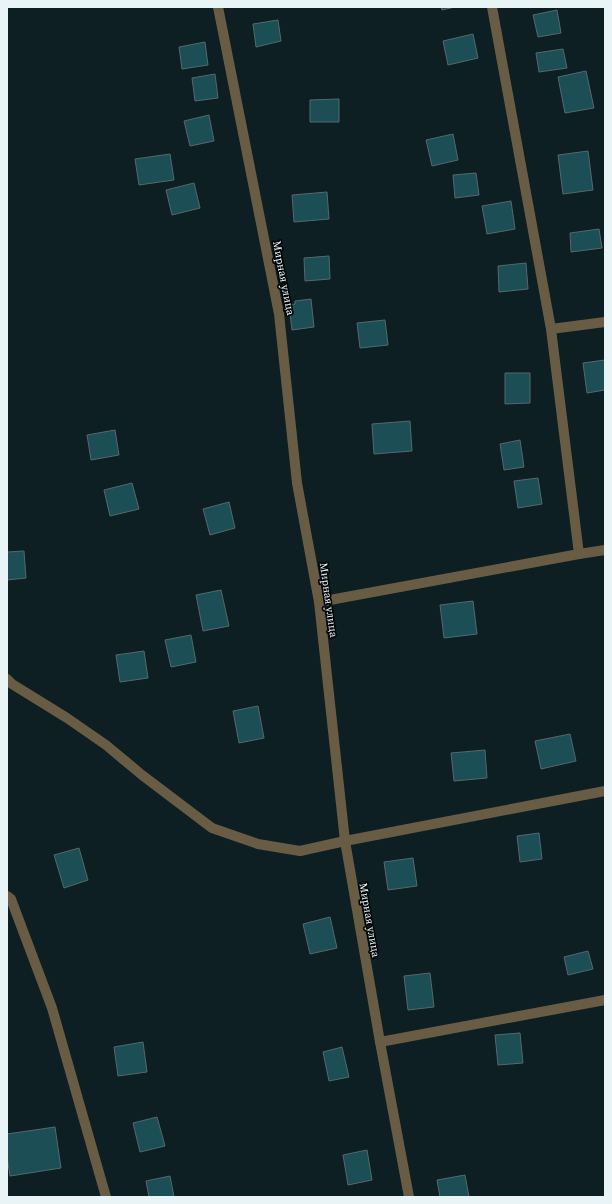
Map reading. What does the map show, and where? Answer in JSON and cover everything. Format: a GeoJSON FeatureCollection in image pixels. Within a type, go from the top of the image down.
{"type":"FeatureCollection","features":[{"type":"Feature","properties":{"kind":"street","name":"Мирная улица"},"geometry":{"type":"LineString","coordinates":[[218,7],[279,314],[297,483],[319,602],[345,841],[408,1197]]}},
{"type":"Feature","properties":{"kind":"street"},"geometry":{"type":"LineString","coordinates":[[492,7],[552,329],[579,554]]}},
{"type":"Feature","properties":{"kind":"street"},"geometry":{"type":"LineString","coordinates":[[552,329],[605,322]]}},
{"type":"Feature","properties":{"kind":"street"},"geometry":{"type":"LineString","coordinates":[[319,602],[605,550]]}},
{"type":"Feature","properties":{"kind":"street"},"geometry":{"type":"LineString","coordinates":[[7,679],[12,684],[67,718],[106,745],[142,776],[212,828],[258,844],[300,850],[605,791]]}},
{"type":"Feature","properties":{"kind":"street"},"geometry":{"type":"LineString","coordinates":[[7,896],[11,899],[52,1008],[106,1197]]}},
{"type":"Feature","properties":{"kind":"street"},"geometry":{"type":"LineString","coordinates":[[380,1042],[605,1000]]}},
{"type":"Feature","properties":{"kind":"building"},"geometry":{"type":"Polygon","coordinates":[[[441,7],[455,7],[442,10],[441,7]]]}},
{"type":"Feature","properties":{"kind":"building"},"geometry":{"type":"Polygon","coordinates":[[[557,10],[561,33],[538,37],[533,15],[557,10]]]}},
{"type":"Feature","properties":{"kind":"building"},"geometry":{"type":"Polygon","coordinates":[[[278,20],[281,41],[256,47],[253,24],[278,20]]]}},
{"type":"Feature","properties":{"kind":"building"},"geometry":{"type":"Polygon","coordinates":[[[473,34],[478,58],[448,65],[443,41],[473,34]]]}},
{"type":"Feature","properties":{"kind":"building"},"geometry":{"type":"Polygon","coordinates":[[[205,42],[208,65],[182,69],[179,47],[205,42]]]}},
{"type":"Feature","properties":{"kind":"building"},"geometry":{"type":"Polygon","coordinates":[[[563,49],[567,68],[539,72],[536,53],[563,49]]]}},
{"type":"Feature","properties":{"kind":"building"},"geometry":{"type":"Polygon","coordinates":[[[586,71],[594,108],[565,113],[558,77],[586,71]]]}},
{"type":"Feature","properties":{"kind":"building"},"geometry":{"type":"Polygon","coordinates":[[[215,74],[218,98],[195,101],[192,78],[215,74]]]}},
{"type":"Feature","properties":{"kind":"building"},"geometry":{"type":"Polygon","coordinates":[[[339,99],[339,122],[310,122],[310,100],[339,99]]]}},
{"type":"Feature","properties":{"kind":"building"},"geometry":{"type":"Polygon","coordinates":[[[209,115],[214,141],[190,146],[184,121],[209,115]]]}},
{"type":"Feature","properties":{"kind":"building"},"geometry":{"type":"Polygon","coordinates":[[[453,134],[458,160],[432,166],[426,140],[453,134]]]}},
{"type":"Feature","properties":{"kind":"building"},"geometry":{"type":"Polygon","coordinates":[[[588,151],[593,190],[563,194],[558,155],[588,151]]]}},
{"type":"Feature","properties":{"kind":"building"},"geometry":{"type":"Polygon","coordinates":[[[170,154],[174,180],[139,185],[135,159],[170,154]]]}},
{"type":"Feature","properties":{"kind":"building"},"geometry":{"type":"Polygon","coordinates":[[[476,173],[479,195],[455,198],[453,175],[476,173]]]}},
{"type":"Feature","properties":{"kind":"building"},"geometry":{"type":"Polygon","coordinates":[[[194,183],[200,208],[172,215],[166,190],[194,183]]]}},
{"type":"Feature","properties":{"kind":"building"},"geometry":{"type":"Polygon","coordinates":[[[327,192],[329,219],[294,222],[292,195],[327,192]]]}},
{"type":"Feature","properties":{"kind":"building"},"geometry":{"type":"Polygon","coordinates":[[[511,201],[515,229],[487,234],[482,206],[511,201]]]}},
{"type":"Feature","properties":{"kind":"building"},"geometry":{"type":"Polygon","coordinates":[[[599,229],[602,248],[571,252],[570,233],[599,229]]]}},
{"type":"Feature","properties":{"kind":"building"},"geometry":{"type":"Polygon","coordinates":[[[329,256],[330,279],[305,281],[304,258],[329,256]]]}},
{"type":"Feature","properties":{"kind":"building"},"geometry":{"type":"Polygon","coordinates":[[[526,263],[528,289],[499,292],[498,266],[526,263]]]}},
{"type":"Feature","properties":{"kind":"building"},"geometry":{"type":"Polygon","coordinates":[[[311,299],[314,327],[292,330],[289,305],[295,304],[295,301],[311,299]]]}},
{"type":"Feature","properties":{"kind":"building"},"geometry":{"type":"Polygon","coordinates":[[[385,320],[388,345],[360,348],[357,323],[385,320]]]}},
{"type":"Feature","properties":{"kind":"building"},"geometry":{"type":"Polygon","coordinates":[[[605,360],[605,390],[587,393],[583,363],[605,360]]]}},
{"type":"Feature","properties":{"kind":"building"},"geometry":{"type":"Polygon","coordinates":[[[505,373],[530,373],[530,403],[505,404],[505,373]]]}},
{"type":"Feature","properties":{"kind":"building"},"geometry":{"type":"Polygon","coordinates":[[[410,421],[412,451],[374,454],[372,424],[410,421]]]}},
{"type":"Feature","properties":{"kind":"building"},"geometry":{"type":"Polygon","coordinates":[[[115,430],[119,455],[91,460],[87,435],[115,430]]]}},
{"type":"Feature","properties":{"kind":"building"},"geometry":{"type":"Polygon","coordinates":[[[520,440],[524,467],[504,470],[500,444],[520,440]]]}},
{"type":"Feature","properties":{"kind":"building"},"geometry":{"type":"Polygon","coordinates":[[[538,478],[542,504],[518,508],[514,481],[538,478]]]}},
{"type":"Feature","properties":{"kind":"building"},"geometry":{"type":"Polygon","coordinates":[[[132,483],[139,509],[110,516],[104,490],[132,483]]]}},
{"type":"Feature","properties":{"kind":"building"},"geometry":{"type":"Polygon","coordinates":[[[229,502],[235,528],[210,535],[203,509],[229,502]]]}},
{"type":"Feature","properties":{"kind":"building"},"geometry":{"type":"Polygon","coordinates":[[[24,551],[26,578],[7,580],[7,552],[24,551]]]}},
{"type":"Feature","properties":{"kind":"building"},"geometry":{"type":"Polygon","coordinates":[[[221,590],[229,626],[203,631],[196,595],[221,590]]]}},
{"type":"Feature","properties":{"kind":"building"},"geometry":{"type":"Polygon","coordinates":[[[473,601],[477,634],[444,638],[440,605],[473,601]]]}},
{"type":"Feature","properties":{"kind":"building"},"geometry":{"type":"Polygon","coordinates":[[[191,635],[196,662],[171,667],[165,640],[191,635]]]}},
{"type":"Feature","properties":{"kind":"building"},"geometry":{"type":"Polygon","coordinates":[[[144,651],[148,678],[120,682],[116,655],[144,651]]]}},
{"type":"Feature","properties":{"kind":"building"},"geometry":{"type":"Polygon","coordinates":[[[258,706],[264,738],[239,743],[233,711],[258,706]]]}},
{"type":"Feature","properties":{"kind":"building"},"geometry":{"type":"Polygon","coordinates":[[[570,734],[576,761],[541,769],[535,741],[570,734]]]}},
{"type":"Feature","properties":{"kind":"building"},"geometry":{"type":"Polygon","coordinates":[[[485,750],[487,778],[454,781],[451,753],[485,750]]]}},
{"type":"Feature","properties":{"kind":"building"},"geometry":{"type":"Polygon","coordinates":[[[539,833],[542,859],[520,862],[517,836],[539,833]]]}},
{"type":"Feature","properties":{"kind":"building"},"geometry":{"type":"Polygon","coordinates":[[[79,848],[88,880],[64,888],[54,855],[79,848]]]}},
{"type":"Feature","properties":{"kind":"building"},"geometry":{"type":"Polygon","coordinates":[[[413,858],[417,886],[388,890],[384,862],[413,858]]]}},
{"type":"Feature","properties":{"kind":"building"},"geometry":{"type":"Polygon","coordinates":[[[330,917],[337,948],[310,954],[303,924],[330,917]]]}},
{"type":"Feature","properties":{"kind":"building"},"geometry":{"type":"Polygon","coordinates":[[[588,951],[593,969],[568,975],[564,957],[588,951]]]}},
{"type":"Feature","properties":{"kind":"building"},"geometry":{"type":"Polygon","coordinates":[[[430,973],[434,1007],[408,1010],[404,976],[430,973]]]}},
{"type":"Feature","properties":{"kind":"building"},"geometry":{"type":"Polygon","coordinates":[[[520,1033],[523,1063],[498,1065],[495,1035],[520,1033]]]}},
{"type":"Feature","properties":{"kind":"building"},"geometry":{"type":"Polygon","coordinates":[[[143,1042],[147,1072],[118,1076],[114,1047],[143,1042]]]}},
{"type":"Feature","properties":{"kind":"building"},"geometry":{"type":"Polygon","coordinates":[[[342,1047],[349,1077],[329,1081],[323,1052],[342,1047]]]}},
{"type":"Feature","properties":{"kind":"building"},"geometry":{"type":"Polygon","coordinates":[[[157,1117],[165,1146],[140,1152],[133,1123],[157,1117]]]}},
{"type":"Feature","properties":{"kind":"building"},"geometry":{"type":"Polygon","coordinates":[[[55,1127],[61,1168],[10,1176],[7,1156],[7,1134],[55,1127]]]}},
{"type":"Feature","properties":{"kind":"building"},"geometry":{"type":"Polygon","coordinates":[[[367,1150],[372,1180],[348,1185],[343,1155],[367,1150]]]}},
{"type":"Feature","properties":{"kind":"building"},"geometry":{"type":"Polygon","coordinates":[[[465,1175],[469,1197],[440,1197],[437,1180],[465,1175]]]}},
{"type":"Feature","properties":{"kind":"building"},"geometry":{"type":"Polygon","coordinates":[[[170,1176],[174,1197],[149,1197],[146,1181],[170,1176]]]}}]}
